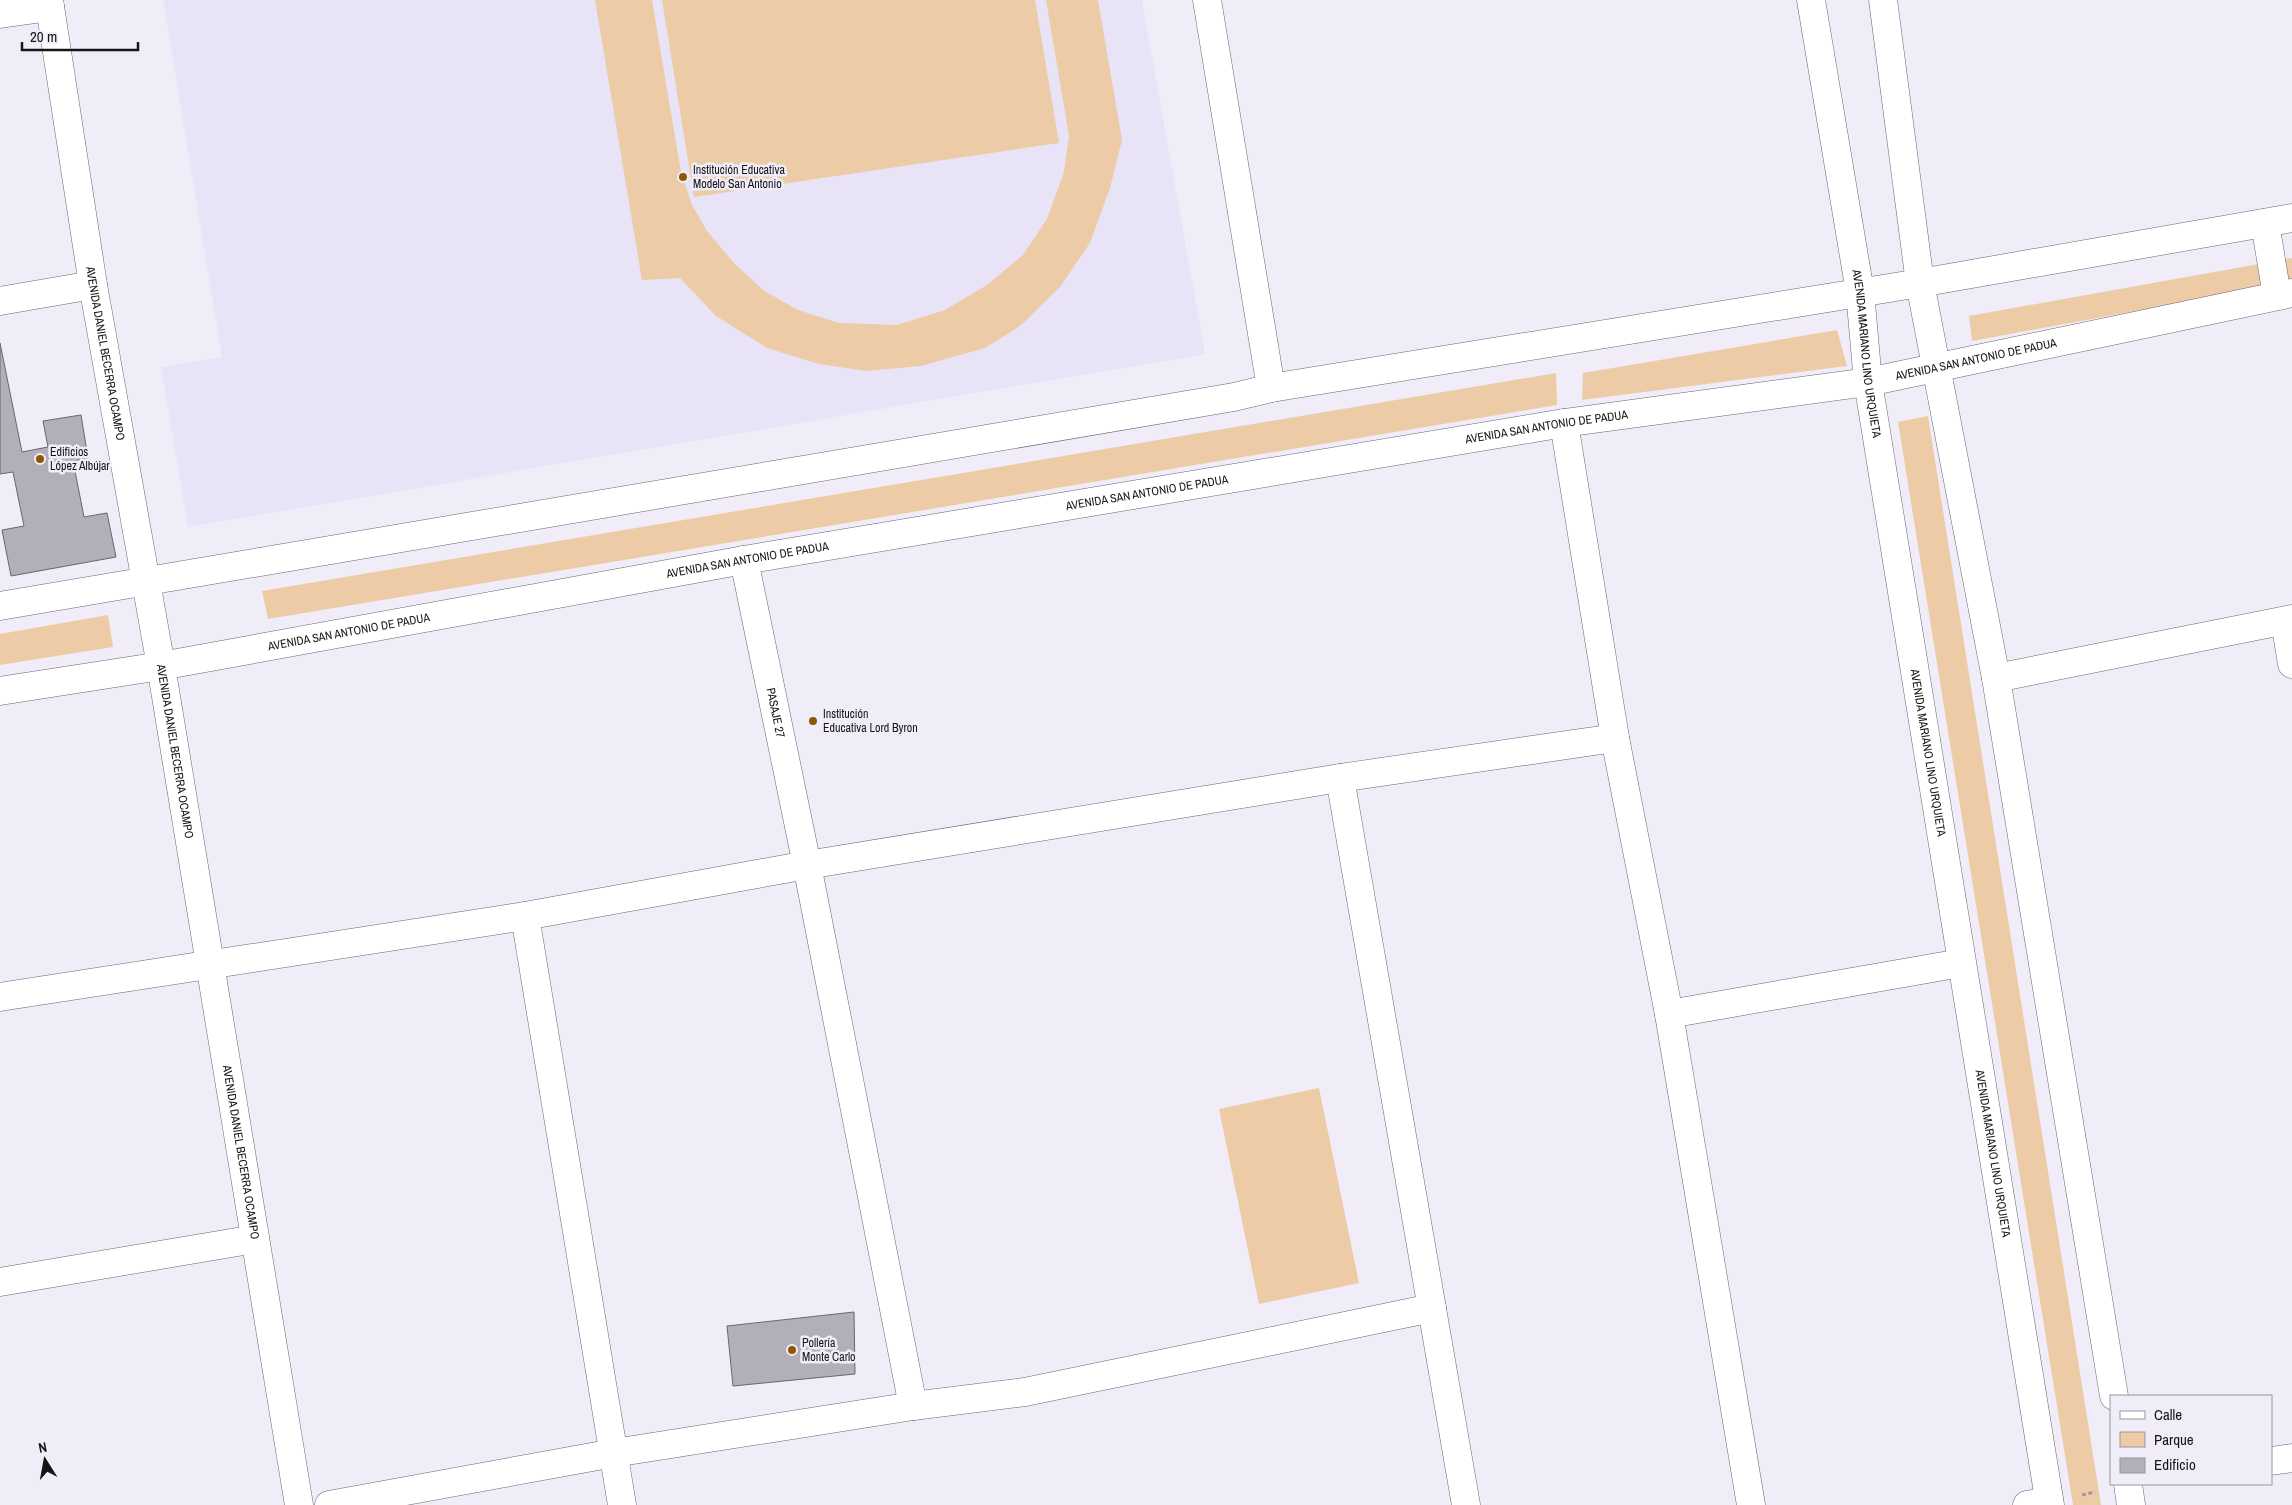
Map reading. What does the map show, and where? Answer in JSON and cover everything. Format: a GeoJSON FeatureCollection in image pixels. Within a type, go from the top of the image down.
{"type":"FeatureCollection","features":[{"type":"Feature","properties":{"kind":"street"},"geometry":{"type":"LineString","coordinates":[[1206,0],[1271,388]]}},
{"type":"Feature","properties":{"kind":"street","name":"AVENIDA MARIANO LINO URQUIETA"},"geometry":{"type":"LineString","coordinates":[[1811,0],[1860,292],[1868,382],[1961,963],[2042,1504]]}},
{"type":"Feature","properties":{"kind":"street"},"geometry":{"type":"LineString","coordinates":[[1883,0],[1920,283],[1996,678],[2114,1395]]}},
{"type":"Feature","properties":{"kind":"street"},"geometry":{"type":"LineString","coordinates":[[0,14],[49,3]]}},
{"type":"Feature","properties":{"kind":"street","name":"AVENIDA DANIEL BECERRA OCAMPO"},"geometry":{"type":"LineString","coordinates":[[49,3],[93,285],[161,666],[299,1505]]}},
{"type":"Feature","properties":{"kind":"street"},"geometry":{"type":"LineString","coordinates":[[0,606],[1224,399],[1271,388],[1920,283],[2292,218]]}},
{"type":"Feature","properties":{"kind":"street"},"geometry":{"type":"LineString","coordinates":[[2265,223],[2285,294]]}},
{"type":"Feature","properties":{"kind":"street"},"geometry":{"type":"LineString","coordinates":[[0,301],[93,285]]}},
{"type":"Feature","properties":{"kind":"street","name":"AVENIDA SAN ANTONIO DE PADUA"},"geometry":{"type":"LineString","coordinates":[[0,691],[161,666],[744,560],[1564,422],[1868,382],[2285,294]]}},
{"type":"Feature","properties":{"kind":"street"},"geometry":{"type":"LineString","coordinates":[[1564,422],[1615,738],[1669,1014],[1752,1505]]}},
{"type":"Feature","properties":{"kind":"street","name":"PASAJE 27"},"geometry":{"type":"LineString","coordinates":[[744,560],[807,865],[913,1406]]}},
{"type":"Feature","properties":{"kind":"street"},"geometry":{"type":"LineString","coordinates":[[1996,678],[2288,620],[2292,664]]}},
{"type":"Feature","properties":{"kind":"street"},"geometry":{"type":"LineString","coordinates":[[0,997],[525,916],[807,865],[1340,778],[1615,738]]}},
{"type":"Feature","properties":{"kind":"street"},"geometry":{"type":"LineString","coordinates":[[1340,778],[1466,1505]]}},
{"type":"Feature","properties":{"kind":"street"},"geometry":{"type":"LineString","coordinates":[[525,916],[622,1505]]}},
{"type":"Feature","properties":{"kind":"street"},"geometry":{"type":"LineString","coordinates":[[1669,1014],[1961,963]]}},
{"type":"Feature","properties":{"kind":"street"},"geometry":{"type":"LineString","coordinates":[[0,1282],[255,1239]]}},
{"type":"Feature","properties":{"kind":"street"},"geometry":{"type":"LineString","coordinates":[[329,1505],[614,1453],[913,1406],[1026,1392],[1432,1308]]}},
{"type":"Feature","properties":{"kind":"street"},"geometry":{"type":"LineString","coordinates":[[2272,1461],[2292,1458]]}},
{"type":"Feature","properties":{"kind":"path"},"geometry":{"type":"LineString","coordinates":[[2042,1504],[2131,1489]]}},
{"type":"Feature","properties":{"kind":"shaded area","name":"Institución Educativa Modelo San Antonio"},"geometry":{"type":"Polygon","coordinates":[[[163,0],[1142,0],[1205,354],[188,527],[161,367],[222,357],[163,0]]]}},
{"type":"Feature","properties":{"kind":"green space"},"geometry":{"type":"Polygon","coordinates":[[[595,0],[652,0],[681,172],[692,205],[707,231],[734,263],[763,290],[798,310],[839,323],[897,325],[945,310],[987,285],[1023,255],[1047,219],[1064,172],[1069,136],[1046,0],[1098,0],[1122,140],[1110,188],[1090,243],[1060,287],[1020,326],[985,348],[921,366],[866,371],[819,364],[767,348],[716,316],[680,278],[642,280],[595,0]]]}},
{"type":"Feature","properties":{"kind":"green space"},"geometry":{"type":"Polygon","coordinates":[[[662,0],[1035,0],[1059,143],[694,197],[662,0]]]}},
{"type":"Feature","properties":{"kind":"green space"},"geometry":{"type":"Polygon","coordinates":[[[2292,258],[2292,282],[1972,341],[1969,316],[2292,258]]]}},
{"type":"Feature","properties":{"kind":"green space"},"geometry":{"type":"Polygon","coordinates":[[[1837,330],[1847,366],[1582,400],[1583,373],[1837,330]]]}},
{"type":"Feature","properties":{"kind":"green space"},"geometry":{"type":"Polygon","coordinates":[[[1556,373],[1557,405],[268,619],[262,591],[1556,373]]]}},
{"type":"Feature","properties":{"kind":"green space"},"geometry":{"type":"Polygon","coordinates":[[[1928,416],[2101,1505],[2073,1505],[1898,422],[1928,416]]]}},
{"type":"Feature","properties":{"kind":"green space"},"geometry":{"type":"Polygon","coordinates":[[[108,615],[113,647],[0,665],[0,634],[108,615]]]}},
{"type":"Feature","properties":{"kind":"green space"},"geometry":{"type":"Polygon","coordinates":[[[1319,1088],[1359,1283],[1259,1304],[1219,1109],[1319,1088]]]}},
{"type":"Feature","properties":{"kind":"building","name":"Edificios López Albújar"},"geometry":{"type":"Polygon","coordinates":[[[0,343],[22,452],[48,447],[43,421],[81,415],[88,458],[73,461],[84,517],[107,513],[116,557],[11,576],[2,530],[24,526],[13,472],[0,474],[0,343]]]}},
{"type":"Feature","properties":{"kind":"building","name":"Pollería Monte Carlo"},"geometry":{"type":"Polygon","coordinates":[[[854,1312],[855,1374],[733,1386],[727,1326],[854,1312]]]}},
{"type":"Feature","properties":{"kind":"place","name":"Institución Educativa Modelo San Antonio"},"geometry":{"type":"Point","coordinates":[683,177]}},
{"type":"Feature","properties":{"kind":"place","name":"Edificios López Albújar"},"geometry":{"type":"Point","coordinates":[40,459]}},
{"type":"Feature","properties":{"kind":"place","name":"Institución Educativa Lord Byron"},"geometry":{"type":"Point","coordinates":[813,721]}},
{"type":"Feature","properties":{"kind":"place","name":"Pollería Monte Carlo"},"geometry":{"type":"Point","coordinates":[792,1350]}}]}
